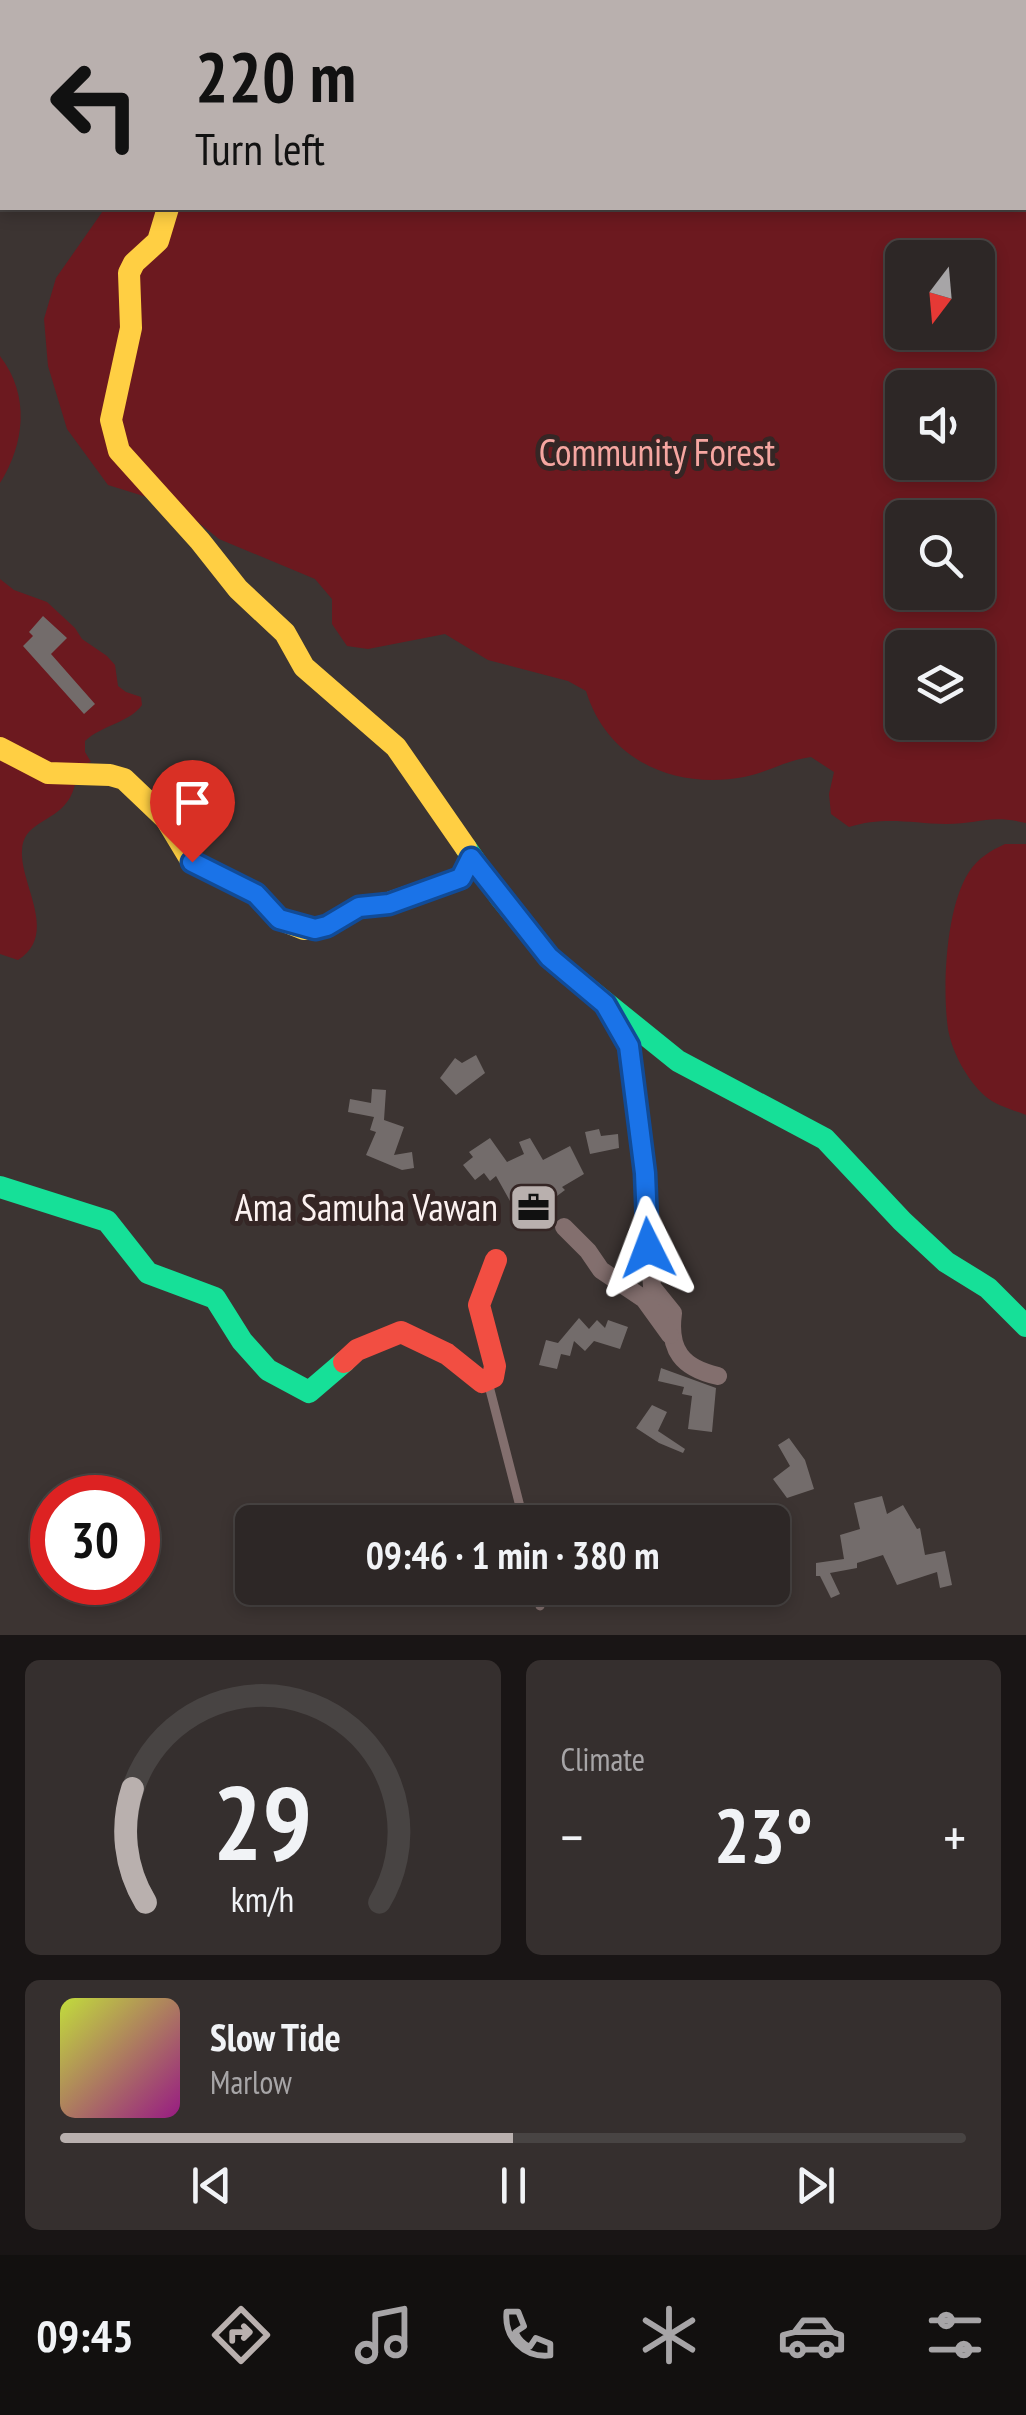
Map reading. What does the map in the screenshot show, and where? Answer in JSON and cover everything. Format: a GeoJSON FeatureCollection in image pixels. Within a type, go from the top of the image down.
{"type":"FeatureCollection","features":[{"type":"Feature","properties":{"kind":"street"},"geometry":{"type":"LineString","coordinates":[[167,210],[156,246],[136,259],[128,274],[129,346],[110,410],[112,436],[118,450],[200,540],[238,589],[285,633],[304,668],[396,747],[471,858],[549,957],[692,1068],[825,1139],[916,1235],[946,1262],[988,1288],[1026,1324]]}},
{"type":"Feature","properties":{"kind":"street"},"geometry":{"type":"LineString","coordinates":[[0,748],[48,773],[124,779],[166,819],[192,862],[256,894],[279,919],[304,928],[327,926],[359,907],[389,904],[461,878],[471,858]]}},
{"type":"Feature","properties":{"kind":"street"},"geometry":{"type":"LineString","coordinates":[[605,1004],[629,1046],[645,1173],[652,1287],[673,1314],[670,1335]]}},
{"type":"Feature","properties":{"kind":"street"},"geometry":{"type":"LineString","coordinates":[[0,1187],[108,1221],[148,1273],[214,1298],[242,1341],[268,1370],[309,1392],[356,1350],[401,1332],[448,1354],[482,1382],[494,1377],[495,1366],[479,1305],[496,1260]]}},
{"type":"Feature","properties":{"kind":"street"},"geometry":{"type":"LineString","coordinates":[[564,1227],[601,1270],[644,1299],[683,1361],[696,1371],[718,1376]]}},
{"type":"Feature","properties":{"kind":"lane"},"geometry":{"type":"LineString","coordinates":[[488,1380],[520,1505]]}},
{"type":"Feature","properties":{"kind":"green space","name":"Community Forest"},"geometry":{"type":"Polygon","coordinates":[[[104,210],[1026,210],[1026,823],[1003,819],[946,824],[885,821],[849,827],[831,814],[829,794],[834,772],[811,757],[744,777],[693,779],[669,774],[627,752],[596,715],[586,691],[568,681],[488,660],[445,634],[368,649],[347,646],[332,624],[332,599],[315,579],[219,539],[179,507],[108,485],[67,429],[48,366],[44,319],[56,278],[104,210]]]}},
{"type":"Feature","properties":{"kind":"green space"},"geometry":{"type":"Polygon","coordinates":[[[0,356],[16,387],[21,419],[15,452],[0,483],[0,356]]]}},
{"type":"Feature","properties":{"kind":"green space"},"geometry":{"type":"Polygon","coordinates":[[[0,579],[14,590],[47,602],[82,639],[107,656],[115,665],[118,686],[141,697],[142,705],[85,741],[85,752],[91,762],[38,780],[76,781],[72,795],[61,809],[33,828],[23,842],[23,864],[37,923],[30,949],[18,960],[0,954],[0,579]]]}},
{"type":"Feature","properties":{"kind":"green space"},"geometry":{"type":"Polygon","coordinates":[[[1005,844],[1026,844],[1026,1115],[989,1099],[972,1082],[953,1047],[946,1012],[948,948],[961,887],[976,863],[1005,844]]]}},
{"type":"Feature","properties":{"kind":"building"},"geometry":{"type":"Polygon","coordinates":[[[43,616],[67,638],[51,654],[95,704],[84,714],[23,646],[43,616]]]}},
{"type":"Feature","properties":{"kind":"building"},"geometry":{"type":"Polygon","coordinates":[[[476,1055],[485,1073],[456,1095],[440,1078],[455,1058],[462,1063],[476,1055]]]}},
{"type":"Feature","properties":{"kind":"building"},"geometry":{"type":"Polygon","coordinates":[[[372,1089],[386,1090],[384,1120],[404,1127],[394,1155],[412,1152],[414,1168],[402,1170],[366,1155],[376,1132],[370,1130],[374,1117],[348,1112],[350,1099],[371,1103],[372,1089]]]}},
{"type":"Feature","properties":{"kind":"building"},"geometry":{"type":"Polygon","coordinates":[[[599,1129],[601,1136],[618,1134],[619,1148],[590,1154],[585,1132],[599,1129]]]}},
{"type":"Feature","properties":{"kind":"building"},"geometry":{"type":"Polygon","coordinates":[[[490,1138],[507,1162],[524,1154],[519,1142],[530,1138],[543,1160],[570,1146],[584,1174],[562,1187],[565,1190],[533,1214],[520,1196],[510,1201],[496,1176],[490,1181],[484,1173],[475,1180],[463,1165],[473,1157],[469,1152],[490,1138]]]}},
{"type":"Feature","properties":{"kind":"building"},"geometry":{"type":"Polygon","coordinates":[[[579,1318],[589,1329],[597,1320],[605,1328],[608,1320],[628,1327],[620,1349],[594,1341],[585,1351],[574,1341],[570,1356],[561,1354],[557,1369],[539,1365],[546,1340],[558,1343],[579,1318]]]}},
{"type":"Feature","properties":{"kind":"building"},"geometry":{"type":"Polygon","coordinates":[[[661,1368],[716,1388],[712,1432],[688,1429],[692,1396],[682,1394],[684,1387],[658,1381],[661,1368]]]}},
{"type":"Feature","properties":{"kind":"building"},"geometry":{"type":"Polygon","coordinates":[[[652,1405],[667,1412],[658,1431],[685,1449],[683,1453],[636,1428],[652,1405]]]}},
{"type":"Feature","properties":{"kind":"building"},"geometry":{"type":"Polygon","coordinates":[[[789,1438],[805,1460],[814,1489],[787,1498],[773,1479],[790,1466],[778,1445],[789,1438]]]}},
{"type":"Feature","properties":{"kind":"building"},"geometry":{"type":"Polygon","coordinates":[[[882,1496],[887,1514],[903,1505],[917,1529],[920,1528],[925,1555],[945,1551],[952,1585],[940,1588],[937,1572],[897,1585],[883,1555],[857,1563],[857,1568],[830,1573],[840,1594],[831,1598],[820,1576],[816,1576],[816,1563],[844,1559],[840,1535],[860,1529],[854,1503],[882,1496]]]}},
{"type":"Feature","properties":{"kind":"traffic: fast"},"geometry":{"type":"LineString","coordinates":[[466,848],[549,957],[678,1061],[825,1139],[946,1262],[988,1288],[1026,1326]]}},
{"type":"Feature","properties":{"kind":"traffic: fast"},"geometry":{"type":"LineString","coordinates":[[0,1187],[107,1221],[148,1273],[215,1298],[242,1341],[268,1370],[309,1392],[344,1362]]}},
{"type":"Feature","properties":{"kind":"traffic: slow"},"geometry":{"type":"LineString","coordinates":[[167,210],[158,241],[134,263],[129,273],[131,328],[111,420],[119,451],[238,589],[285,633],[304,667],[396,747],[466,848]]}},
{"type":"Feature","properties":{"kind":"traffic: slow"},"geometry":{"type":"LineString","coordinates":[[0,748],[48,773],[124,779],[166,819],[192,862],[256,894],[279,919],[304,929],[327,926],[359,907],[389,903],[461,878],[471,858]]}},
{"type":"Feature","properties":{"kind":"traffic: jam"},"geometry":{"type":"LineString","coordinates":[[344,1362],[357,1350],[401,1332],[447,1354],[482,1382],[493,1377],[495,1366],[479,1305],[496,1260]]}},
{"type":"Feature","properties":{"kind":"place","name":"Ama Samuha Vawan"},"geometry":{"type":"Point","coordinates":[533,1208]}},
{"type":"Feature","properties":{"kind":"route"},"geometry":{"type":"LineString","coordinates":[[192,862],[256,894],[288,924],[315,929],[359,907],[389,904],[461,878],[471,858],[549,957],[605,1004],[629,1046],[645,1173],[648,1248]]}}]}
